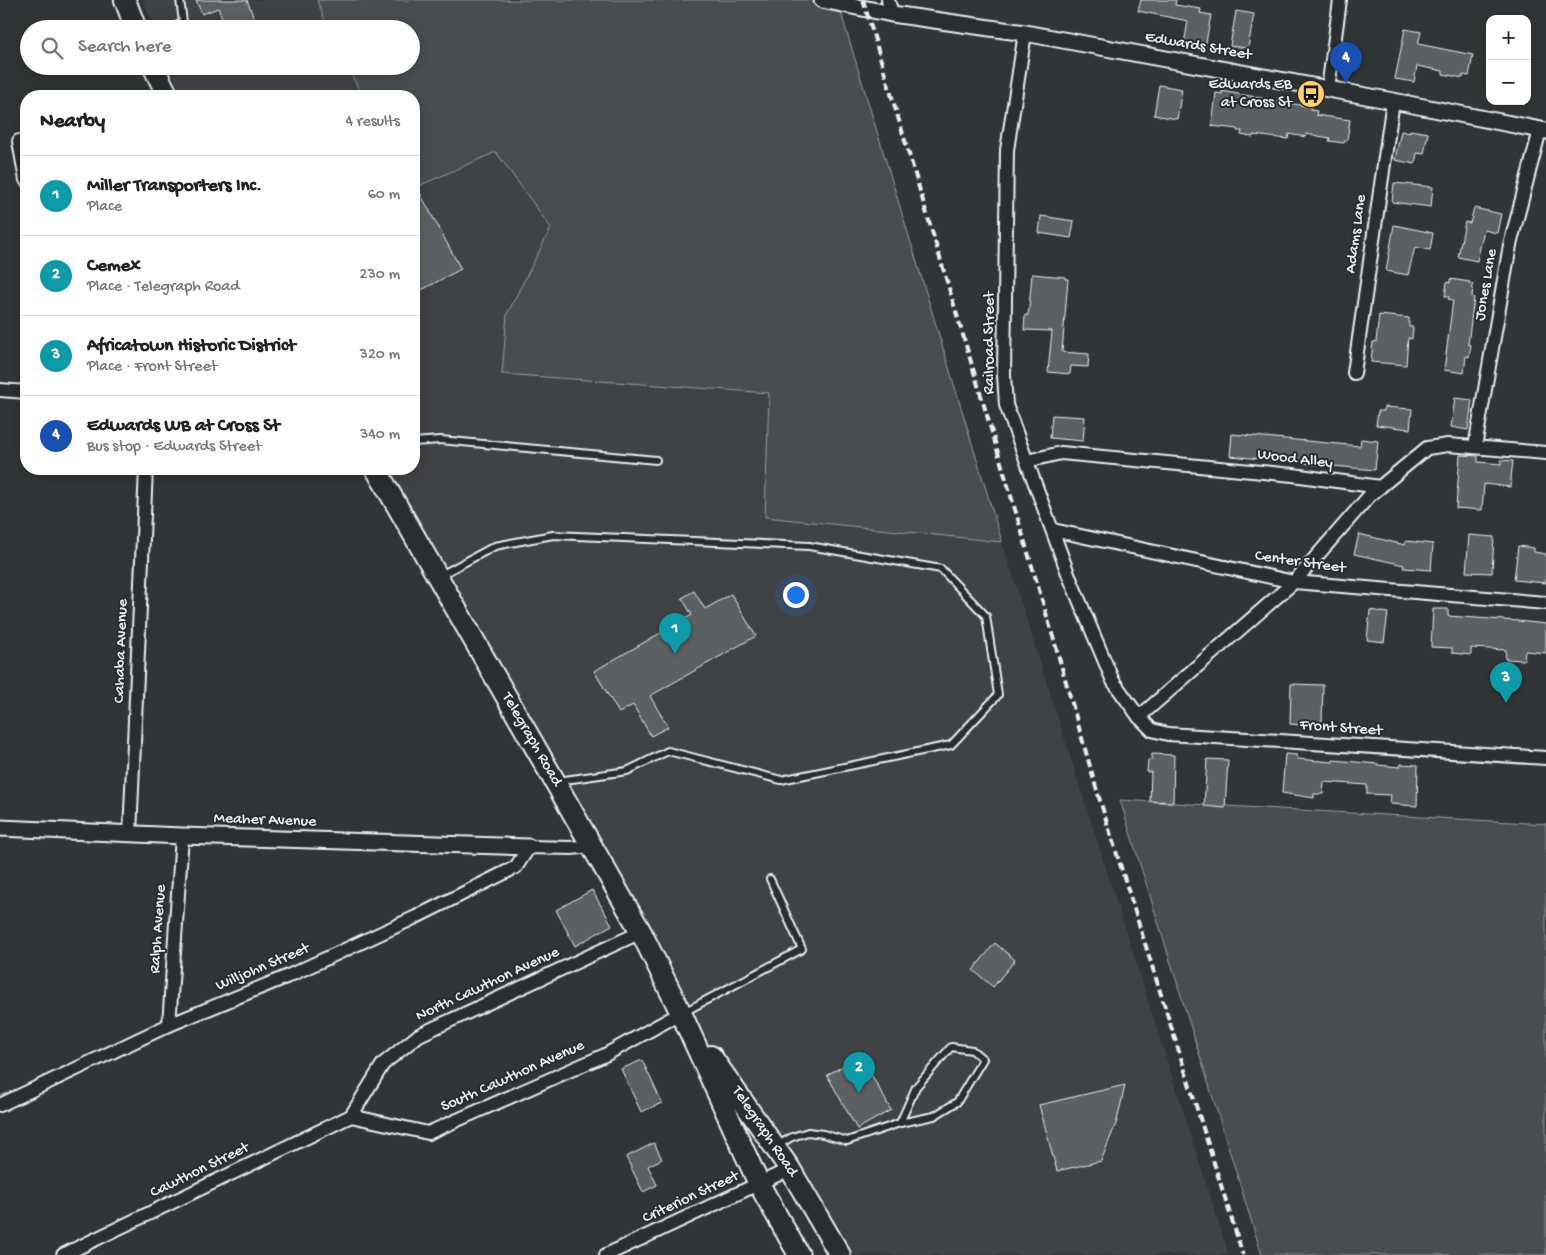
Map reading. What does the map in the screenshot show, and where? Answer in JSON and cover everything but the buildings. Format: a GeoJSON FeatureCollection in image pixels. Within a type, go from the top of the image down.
{"type":"FeatureCollection","features":[{"type":"Feature","properties":{"kind":"main road"},"geometry":{"type":"LineString","coordinates":[[125,0],[133,20]]}},
{"type":"Feature","properties":{"kind":"main road"},"geometry":{"type":"LineString","coordinates":[[158,75],[165,90]]}},
{"type":"Feature","properties":{"kind":"main road","name":"Telegraph Road"},"geometry":{"type":"LineString","coordinates":[[379,475],[641,932],[681,1013],[759,1184],[799,1255]]}},
{"type":"Feature","properties":{"kind":"main road","name":"Telegraph Road"},"geometry":{"type":"LineString","coordinates":[[681,1013],[790,1169],[840,1255]]}},
{"type":"Feature","properties":{"kind":"street","name":"Edwards Street"},"geometry":{"type":"LineString","coordinates":[[822,0],[842,4],[890,7],[1543,130]]}},
{"type":"Feature","properties":{"kind":"street"},"geometry":{"type":"LineString","coordinates":[[1328,88],[1340,0]]}},
{"type":"Feature","properties":{"kind":"street","name":"Railroad Street"},"geometry":{"type":"LineString","coordinates":[[1025,33],[1007,150],[1004,375],[1006,404],[1069,576],[1113,681],[1139,717]]}},
{"type":"Feature","properties":{"kind":"street","name":"Adams Lane"},"geometry":{"type":"LineString","coordinates":[[1354,373],[1393,101]]}},
{"type":"Feature","properties":{"kind":"street","name":"Jones Lane"},"geometry":{"type":"LineString","coordinates":[[1475,447],[1510,245],[1543,130]]}},
{"type":"Feature","properties":{"kind":"street"},"geometry":{"type":"LineString","coordinates":[[19,142],[20,147]]}},
{"type":"Feature","properties":{"kind":"street"},"geometry":{"type":"LineString","coordinates":[[0,390],[20,392]]}},
{"type":"Feature","properties":{"kind":"street"},"geometry":{"type":"LineString","coordinates":[[1139,717],[1294,582],[1370,495],[1427,448],[1448,445],[1546,453]]}},
{"type":"Feature","properties":{"kind":"street","name":"Wood Alley"},"geometry":{"type":"LineString","coordinates":[[1027,461],[1061,454],[1293,475],[1380,487]]}},
{"type":"Feature","properties":{"kind":"street","name":"Cahaba Avenue"},"geometry":{"type":"LineString","coordinates":[[130,834],[146,475]]}},
{"type":"Feature","properties":{"kind":"street","name":"Center Street"},"geometry":{"type":"LineString","coordinates":[[1053,530],[1294,582],[1546,603]]}},
{"type":"Feature","properties":{"kind":"street","name":"Front Street"},"geometry":{"type":"LineString","coordinates":[[1139,717],[1152,730],[1168,734],[1546,758]]}},
{"type":"Feature","properties":{"kind":"street","name":"Meaher Avenue"},"geometry":{"type":"LineString","coordinates":[[0,828],[529,847]]}},
{"type":"Feature","properties":{"kind":"street","name":"Ralph Avenue"},"geometry":{"type":"LineString","coordinates":[[169,1025],[182,836]]}},
{"type":"Feature","properties":{"kind":"street"},"geometry":{"type":"LineString","coordinates":[[529,847],[571,848],[592,846]]}},
{"type":"Feature","properties":{"kind":"street","name":"Willjohn Street"},"geometry":{"type":"LineString","coordinates":[[0,1105],[169,1025],[286,977],[416,917],[516,867],[529,847]]}},
{"type":"Feature","properties":{"kind":"street","name":"North Cawthon Avenue"},"geometry":{"type":"LineString","coordinates":[[351,1116],[384,1064],[419,1035],[641,932]]}},
{"type":"Feature","properties":{"kind":"street","name":"South Cawthon Avenue"},"geometry":{"type":"LineString","coordinates":[[351,1116],[428,1133],[605,1055],[681,1013]]}},
{"type":"Feature","properties":{"kind":"street","name":"Cawthon Street"},"geometry":{"type":"LineString","coordinates":[[63,1255],[351,1116]]}},
{"type":"Feature","properties":{"kind":"street","name":"Criterion Street"},"geometry":{"type":"LineString","coordinates":[[606,1255],[790,1169]]}},
{"type":"Feature","properties":{"kind":"lane"},"geometry":{"type":"LineString","coordinates":[[180,0],[183,20]]}},
{"type":"Feature","properties":{"kind":"lane"},"geometry":{"type":"LineString","coordinates":[[420,442],[440,440],[656,460]]}},
{"type":"Feature","properties":{"kind":"lane"},"geometry":{"type":"LineString","coordinates":[[438,576],[495,546],[553,535],[809,546],[941,569],[986,616],[998,695],[951,745],[781,780],[668,751],[627,771],[554,781]]}},
{"type":"Feature","properties":{"kind":"lane"},"geometry":{"type":"LineString","coordinates":[[681,1013],[802,949],[770,879]]}},
{"type":"Feature","properties":{"kind":"lane"},"geometry":{"type":"LineString","coordinates":[[774,1147],[792,1137],[808,1132],[847,1141],[900,1123],[934,1116],[957,1102],[983,1058],[972,1050],[951,1047],[916,1087],[900,1123]]}},
{"type":"Feature","properties":{"kind":"shaded area"},"geometry":{"type":"Polygon","coordinates":[[[143,0],[317,0],[325,20],[151,20],[143,0]]]}},
{"type":"Feature","properties":{"kind":"shaded area"},"geometry":{"type":"Polygon","coordinates":[[[317,0],[837,0],[1002,542],[765,517],[769,393],[502,374],[507,314],[551,228],[496,152],[420,185],[420,90],[360,90],[351,75],[420,75],[420,20],[325,20],[317,0]]]}},
{"type":"Feature","properties":{"kind":"shaded area"},"geometry":{"type":"Polygon","coordinates":[[[173,75],[351,75],[360,90],[179,90],[173,75]]]}},
{"type":"Feature","properties":{"kind":"shaded area"},"geometry":{"type":"Polygon","coordinates":[[[496,152],[551,229],[507,314],[502,374],[769,393],[765,517],[1002,542],[1229,1255],[826,1255],[390,475],[420,475],[420,185],[496,152]]]}},
{"type":"Feature","properties":{"kind":"shaded area"},"geometry":{"type":"Polygon","coordinates":[[[1120,800],[1546,824],[1546,1255],[1262,1255],[1120,800]]]}},
{"type":"Feature","properties":{"kind":"railway"},"geometry":{"type":"LineString","coordinates":[[863,0],[1054,640],[1097,791],[1243,1255]]}},
{"type":"Feature","properties":{"kind":"place","name":"Edwards WB at Cross St"},"geometry":{"type":"Point","coordinates":[1346,83]}},
{"type":"Feature","properties":{"kind":"place","name":"Edwards EB at Cross St"},"geometry":{"type":"Point","coordinates":[1311,94]}},
{"type":"Feature","properties":{"kind":"place","name":"Miller Transporters Inc."},"geometry":{"type":"Point","coordinates":[675,654]}},
{"type":"Feature","properties":{"kind":"place","name":"Africatown Historic District"},"geometry":{"type":"Point","coordinates":[1506,703]}},
{"type":"Feature","properties":{"kind":"place","name":"Cemex"},"geometry":{"type":"Point","coordinates":[859,1093]}}]}
